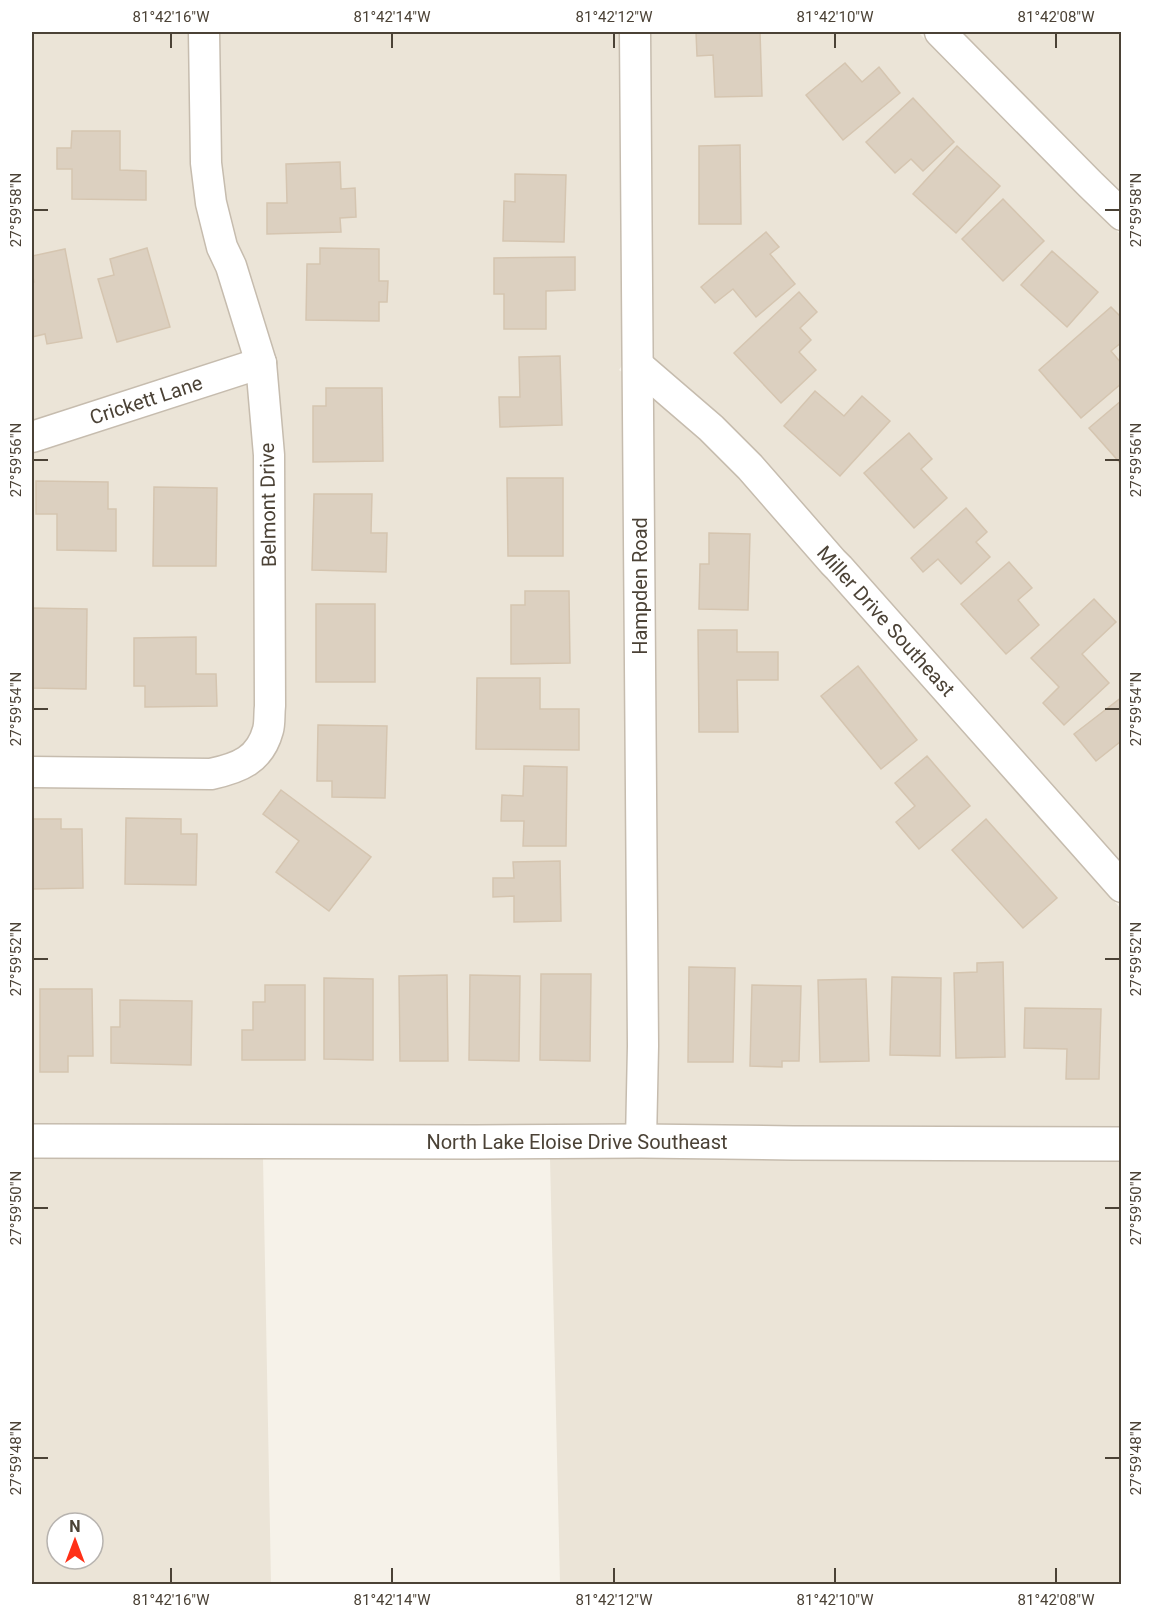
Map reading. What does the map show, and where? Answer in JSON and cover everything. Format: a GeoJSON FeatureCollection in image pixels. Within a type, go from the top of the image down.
{"type":"FeatureCollection","features":[{"type":"Feature","properties":{"kind":"street","name":"Belmont Drive"},"geometry":{"type":"LineString","coordinates":[[32,772],[211,774],[227,771],[248,762],[259,749],[268,730],[270,706],[269,455],[261,363],[231,266],[222,247],[211,203],[206,163],[204,32]]}},
{"type":"Feature","properties":{"kind":"street","name":"Hampden Road"},"geometry":{"type":"LineString","coordinates":[[635,32],[643,1046],[641,1141]]}},
{"type":"Feature","properties":{"kind":"street"},"geometry":{"type":"LineString","coordinates":[[939,32],[1122,215]]}},
{"type":"Feature","properties":{"kind":"street","name":"Crickett Lane"},"geometry":{"type":"LineString","coordinates":[[32,437],[261,363]]}},
{"type":"Feature","properties":{"kind":"street","name":"Miller Drive Southeast"},"geometry":{"type":"LineString","coordinates":[[639,366],[711,428],[750,468],[1122,887]]}},
{"type":"Feature","properties":{"kind":"street","name":"North Lake Eloise Drive Southeast"},"geometry":{"type":"LineString","coordinates":[[32,1142],[641,1141],[1122,1144]]}},
{"type":"Feature","properties":{"kind":"shaded area"},"geometry":{"type":"Polygon","coordinates":[[[32,32],[190,32],[218,273],[243,353],[32,421],[32,32]]]}},
{"type":"Feature","properties":{"kind":"shaded area"},"geometry":{"type":"Polygon","coordinates":[[[218,32],[621,32],[625,361],[619,370],[625,374],[628,1125],[32,1126],[32,788],[211,789],[232,785],[253,776],[269,761],[276,375],[278,374],[271,344],[224,199],[220,162],[218,32]]]}},
{"type":"Feature","properties":{"kind":"shaded area"},"geometry":{"type":"Polygon","coordinates":[[[649,32],[918,32],[1121,235],[1121,865],[760,457],[719,415],[653,358],[649,32]]]}},
{"type":"Feature","properties":{"kind":"shaded area"},"geometry":{"type":"Polygon","coordinates":[[[961,32],[1121,32],[1121,194],[1099,173],[961,32]]]}},
{"type":"Feature","properties":{"kind":"shaded area"},"geometry":{"type":"Polygon","coordinates":[[[249,384],[255,456],[256,705],[254,726],[248,740],[241,748],[210,758],[32,756],[32,454],[249,384]]]}},
{"type":"Feature","properties":{"kind":"shaded area"},"geometry":{"type":"Polygon","coordinates":[[[653,398],[702,440],[741,479],[1121,909],[1121,1128],[656,1126],[653,398]]]}},
{"type":"Feature","properties":{"kind":"shaded area"},"geometry":{"type":"Polygon","coordinates":[[[32,1157],[263,1158],[271,1584],[32,1584],[32,1157]]]}},
{"type":"Feature","properties":{"kind":"shaded area"},"geometry":{"type":"Polygon","coordinates":[[[550,1158],[1121,1159],[1121,1584],[560,1584],[550,1158]]]}},
{"type":"Feature","properties":{"kind":"building"},"geometry":{"type":"Polygon","coordinates":[[[696,32],[760,32],[762,96],[715,97],[713,55],[697,56],[696,32]]]}},
{"type":"Feature","properties":{"kind":"building"},"geometry":{"type":"Polygon","coordinates":[[[845,63],[862,82],[879,67],[900,93],[843,140],[806,95],[845,63]]]}},
{"type":"Feature","properties":{"kind":"building"},"geometry":{"type":"Polygon","coordinates":[[[913,98],[954,142],[923,171],[911,159],[895,173],[866,142],[913,98]]]}},
{"type":"Feature","properties":{"kind":"building"},"geometry":{"type":"Polygon","coordinates":[[[72,131],[120,131],[120,170],[146,171],[146,200],[72,199],[72,169],[57,169],[57,148],[71,148],[72,131]]]}},
{"type":"Feature","properties":{"kind":"building"},"geometry":{"type":"Polygon","coordinates":[[[740,145],[741,224],[699,224],[699,146],[740,145]]]}},
{"type":"Feature","properties":{"kind":"building"},"geometry":{"type":"Polygon","coordinates":[[[957,146],[1000,186],[956,233],[913,194],[957,146]]]}},
{"type":"Feature","properties":{"kind":"building"},"geometry":{"type":"Polygon","coordinates":[[[340,162],[341,189],[355,188],[356,217],[340,218],[341,232],[267,234],[267,203],[287,203],[286,164],[340,162]]]}},
{"type":"Feature","properties":{"kind":"building"},"geometry":{"type":"Polygon","coordinates":[[[515,174],[566,175],[564,242],[503,241],[504,201],[515,202],[515,174]]]}},
{"type":"Feature","properties":{"kind":"building"},"geometry":{"type":"Polygon","coordinates":[[[1003,199],[1044,241],[1003,281],[962,239],[1003,199]]]}},
{"type":"Feature","properties":{"kind":"building"},"geometry":{"type":"Polygon","coordinates":[[[766,232],[779,247],[770,254],[795,284],[756,317],[733,289],[715,303],[701,287],[766,232]]]}},
{"type":"Feature","properties":{"kind":"building"},"geometry":{"type":"Polygon","coordinates":[[[147,248],[170,327],[117,342],[98,279],[114,275],[110,259],[147,248]]]}},
{"type":"Feature","properties":{"kind":"building"},"geometry":{"type":"Polygon","coordinates":[[[320,248],[379,249],[379,281],[388,281],[387,302],[379,302],[379,321],[306,320],[307,264],[320,264],[320,248]]]}},
{"type":"Feature","properties":{"kind":"building"},"geometry":{"type":"Polygon","coordinates":[[[65,249],[82,338],[47,344],[45,334],[32,337],[32,282],[34,282],[32,256],[65,249]]]}},
{"type":"Feature","properties":{"kind":"building"},"geometry":{"type":"Polygon","coordinates":[[[1052,251],[1098,292],[1067,327],[1021,285],[1052,251]]]}},
{"type":"Feature","properties":{"kind":"building"},"geometry":{"type":"Polygon","coordinates":[[[575,257],[575,290],[546,291],[546,329],[504,329],[504,294],[494,294],[494,258],[575,257]]]}},
{"type":"Feature","properties":{"kind":"building"},"geometry":{"type":"Polygon","coordinates":[[[799,292],[817,312],[800,328],[811,340],[799,352],[816,370],[781,403],[734,353],[799,292]]]}},
{"type":"Feature","properties":{"kind":"building"},"geometry":{"type":"Polygon","coordinates":[[[1111,307],[1122,318],[1122,342],[1111,351],[1122,364],[1122,383],[1081,418],[1039,370],[1111,307]]]}},
{"type":"Feature","properties":{"kind":"building"},"geometry":{"type":"Polygon","coordinates":[[[560,356],[562,425],[500,427],[499,397],[520,397],[519,357],[560,356]]]}},
{"type":"Feature","properties":{"kind":"building"},"geometry":{"type":"Polygon","coordinates":[[[326,388],[382,388],[383,461],[313,462],[313,406],[326,406],[326,388]]]}},
{"type":"Feature","properties":{"kind":"building"},"geometry":{"type":"Polygon","coordinates":[[[815,391],[844,416],[862,396],[890,421],[840,476],[784,426],[815,391]]]}},
{"type":"Feature","properties":{"kind":"building"},"geometry":{"type":"Polygon","coordinates":[[[1122,400],[1122,465],[1089,428],[1122,400]]]}},
{"type":"Feature","properties":{"kind":"building"},"geometry":{"type":"Polygon","coordinates":[[[909,433],[932,459],[921,469],[947,498],[914,528],[864,473],[909,433]]]}},
{"type":"Feature","properties":{"kind":"building"},"geometry":{"type":"Polygon","coordinates":[[[507,478],[563,478],[563,556],[508,556],[507,478]]]}},
{"type":"Feature","properties":{"kind":"building"},"geometry":{"type":"Polygon","coordinates":[[[36,481],[108,482],[108,509],[116,509],[116,551],[57,550],[57,514],[36,514],[36,481]]]}},
{"type":"Feature","properties":{"kind":"building"},"geometry":{"type":"Polygon","coordinates":[[[154,487],[217,488],[216,566],[153,566],[154,487]]]}},
{"type":"Feature","properties":{"kind":"building"},"geometry":{"type":"Polygon","coordinates":[[[314,494],[372,494],[371,533],[387,533],[386,572],[312,570],[314,494]]]}},
{"type":"Feature","properties":{"kind":"building"},"geometry":{"type":"Polygon","coordinates":[[[966,508],[987,532],[976,542],[990,557],[961,584],[938,559],[923,572],[911,558],[966,508]]]}},
{"type":"Feature","properties":{"kind":"building"},"geometry":{"type":"Polygon","coordinates":[[[709,533],[750,534],[748,610],[699,609],[700,564],[709,564],[709,533]]]}},
{"type":"Feature","properties":{"kind":"building"},"geometry":{"type":"Polygon","coordinates":[[[1009,562],[1032,588],[1018,600],[1039,625],[1006,654],[961,604],[1009,562]]]}},
{"type":"Feature","properties":{"kind":"building"},"geometry":{"type":"Polygon","coordinates":[[[525,591],[569,591],[570,663],[511,664],[511,605],[525,605],[525,591]]]}},
{"type":"Feature","properties":{"kind":"building"},"geometry":{"type":"Polygon","coordinates":[[[1094,599],[1116,622],[1082,654],[1109,683],[1064,725],[1043,703],[1059,687],[1031,658],[1094,599]]]}},
{"type":"Feature","properties":{"kind":"building"},"geometry":{"type":"Polygon","coordinates":[[[316,604],[375,604],[375,682],[316,682],[316,604]]]}},
{"type":"Feature","properties":{"kind":"building"},"geometry":{"type":"Polygon","coordinates":[[[32,608],[87,609],[86,689],[32,688],[32,608]]]}},
{"type":"Feature","properties":{"kind":"building"},"geometry":{"type":"Polygon","coordinates":[[[698,630],[737,630],[737,652],[778,652],[778,680],[737,680],[738,732],[699,732],[698,630]]]}},
{"type":"Feature","properties":{"kind":"building"},"geometry":{"type":"Polygon","coordinates":[[[196,637],[196,674],[216,674],[217,706],[145,707],[145,686],[134,686],[134,638],[196,637]]]}},
{"type":"Feature","properties":{"kind":"building"},"geometry":{"type":"Polygon","coordinates":[[[858,666],[917,740],[881,769],[821,696],[858,666]]]}},
{"type":"Feature","properties":{"kind":"building"},"geometry":{"type":"Polygon","coordinates":[[[477,678],[540,678],[540,709],[579,709],[579,750],[476,749],[477,678]]]}},
{"type":"Feature","properties":{"kind":"building"},"geometry":{"type":"Polygon","coordinates":[[[1122,697],[1122,744],[1120,742],[1096,761],[1074,734],[1122,697]]]}},
{"type":"Feature","properties":{"kind":"building"},"geometry":{"type":"Polygon","coordinates":[[[318,725],[387,726],[385,798],[332,797],[332,781],[317,781],[318,725]]]}},
{"type":"Feature","properties":{"kind":"building"},"geometry":{"type":"Polygon","coordinates":[[[927,756],[970,806],[919,849],[896,822],[915,806],[895,783],[927,756]]]}},
{"type":"Feature","properties":{"kind":"building"},"geometry":{"type":"Polygon","coordinates":[[[524,766],[567,767],[566,846],[523,846],[524,821],[501,821],[502,795],[523,796],[524,766]]]}},
{"type":"Feature","properties":{"kind":"building"},"geometry":{"type":"Polygon","coordinates":[[[281,790],[371,857],[329,911],[276,872],[299,841],[263,814],[281,790]]]}},
{"type":"Feature","properties":{"kind":"building"},"geometry":{"type":"Polygon","coordinates":[[[126,818],[181,819],[181,834],[197,834],[196,885],[125,884],[126,818]]]}},
{"type":"Feature","properties":{"kind":"building"},"geometry":{"type":"Polygon","coordinates":[[[32,819],[61,819],[61,829],[82,829],[83,888],[32,889],[32,819]]]}},
{"type":"Feature","properties":{"kind":"building"},"geometry":{"type":"Polygon","coordinates":[[[986,819],[1057,898],[1023,928],[952,850],[986,819]]]}},
{"type":"Feature","properties":{"kind":"building"},"geometry":{"type":"Polygon","coordinates":[[[560,861],[561,921],[514,922],[514,896],[493,897],[493,878],[514,878],[513,862],[560,861]]]}},
{"type":"Feature","properties":{"kind":"building"},"geometry":{"type":"Polygon","coordinates":[[[1003,962],[1005,1057],[956,1058],[954,973],[977,972],[977,963],[1003,962]]]}},
{"type":"Feature","properties":{"kind":"building"},"geometry":{"type":"Polygon","coordinates":[[[689,967],[735,968],[733,1062],[688,1062],[689,967]]]}},
{"type":"Feature","properties":{"kind":"building"},"geometry":{"type":"Polygon","coordinates":[[[541,974],[591,974],[590,1061],[540,1060],[541,974]]]}},
{"type":"Feature","properties":{"kind":"building"},"geometry":{"type":"Polygon","coordinates":[[[447,975],[448,1061],[400,1061],[399,976],[447,975]]]}},
{"type":"Feature","properties":{"kind":"building"},"geometry":{"type":"Polygon","coordinates":[[[470,975],[520,976],[519,1061],[469,1060],[470,975]]]}},
{"type":"Feature","properties":{"kind":"building"},"geometry":{"type":"Polygon","coordinates":[[[892,977],[941,978],[940,1056],[890,1055],[892,977]]]}},
{"type":"Feature","properties":{"kind":"building"},"geometry":{"type":"Polygon","coordinates":[[[324,978],[373,979],[373,1060],[324,1059],[324,978]]]}},
{"type":"Feature","properties":{"kind":"building"},"geometry":{"type":"Polygon","coordinates":[[[866,979],[869,1061],[820,1062],[818,980],[866,979]]]}},
{"type":"Feature","properties":{"kind":"building"},"geometry":{"type":"Polygon","coordinates":[[[265,985],[305,985],[305,1060],[242,1060],[242,1030],[253,1030],[253,1002],[265,1002],[265,985]]]}},
{"type":"Feature","properties":{"kind":"building"},"geometry":{"type":"Polygon","coordinates":[[[752,985],[801,986],[799,1061],[782,1061],[782,1067],[750,1066],[752,985]]]}},
{"type":"Feature","properties":{"kind":"building"},"geometry":{"type":"Polygon","coordinates":[[[40,989],[92,989],[93,1056],[68,1056],[68,1072],[40,1072],[40,989]]]}},
{"type":"Feature","properties":{"kind":"building"},"geometry":{"type":"Polygon","coordinates":[[[120,1000],[192,1001],[191,1065],[111,1063],[111,1027],[120,1027],[120,1000]]]}},
{"type":"Feature","properties":{"kind":"building"},"geometry":{"type":"Polygon","coordinates":[[[1025,1008],[1101,1009],[1099,1079],[1066,1079],[1067,1049],[1024,1048],[1025,1008]]]}}]}
